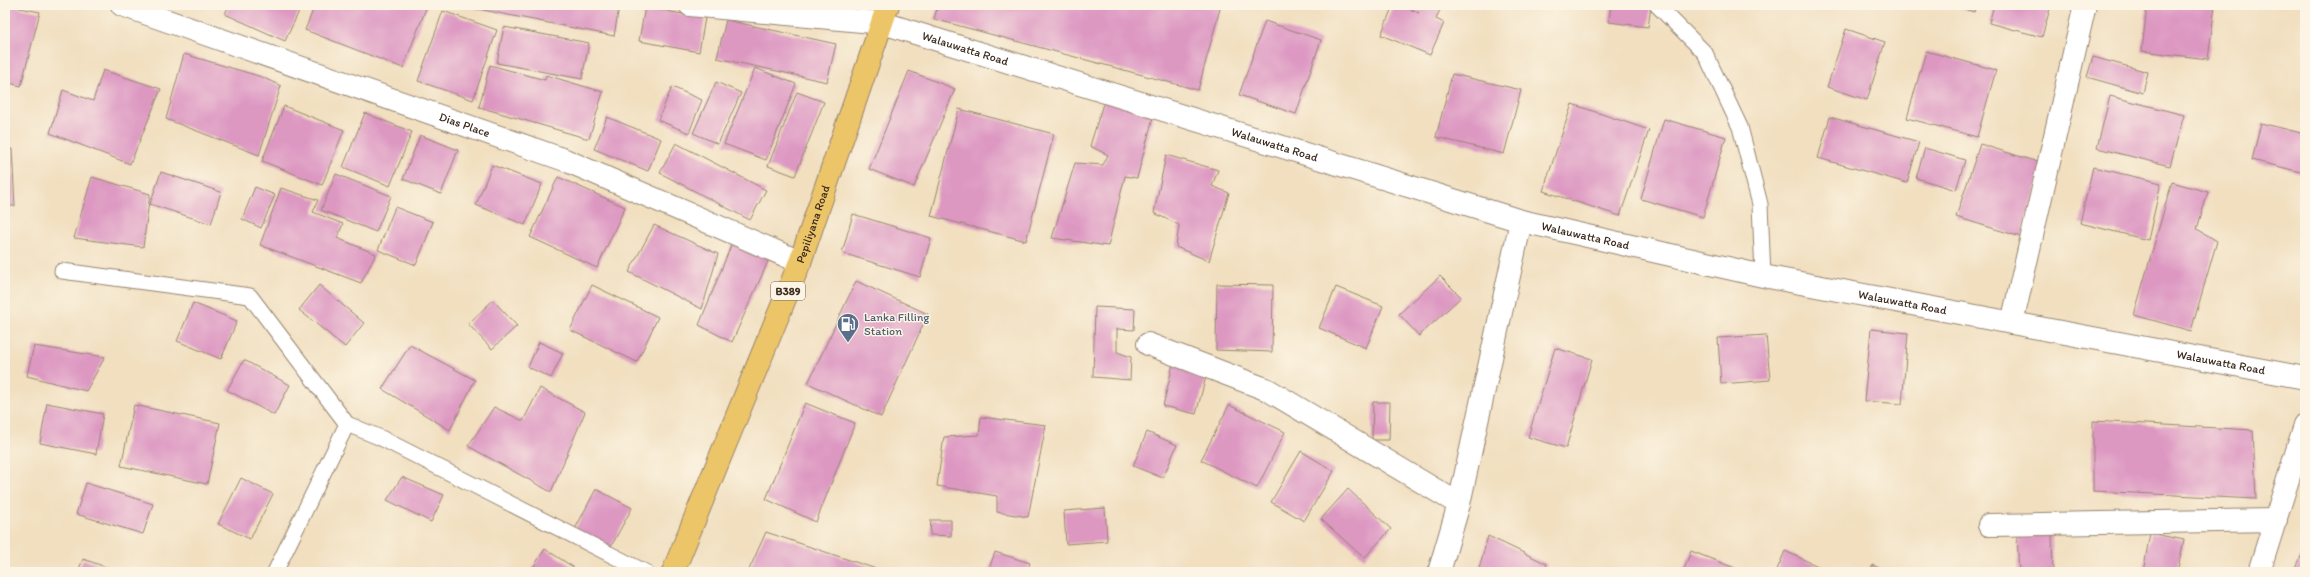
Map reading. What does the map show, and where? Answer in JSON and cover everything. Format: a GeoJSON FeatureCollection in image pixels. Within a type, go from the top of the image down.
{"type":"FeatureCollection","features":[{"type":"Feature","properties":{"kind":"main road","name":"Pepiliyana Road"},"geometry":{"type":"LineString","coordinates":[[673,572],[800,262],[886,14]]}},
{"type":"Feature","properties":{"kind":"street","name":"Dias Place"},"geometry":{"type":"LineString","coordinates":[[122,5],[565,160],[800,262]]}},
{"type":"Feature","properties":{"kind":"street","name":"Walauwatta Road"},"geometry":{"type":"LineString","coordinates":[[690,5],[886,14],[1521,221],[1763,276],[2305,378]]}},
{"type":"Feature","properties":{"kind":"street"},"geometry":{"type":"LineString","coordinates":[[2012,323],[2085,5]]}},
{"type":"Feature","properties":{"kind":"street"},"geometry":{"type":"LineString","coordinates":[[1439,572],[1459,504],[1521,221]]}},
{"type":"Feature","properties":{"kind":"street"},"geometry":{"type":"LineString","coordinates":[[1148,344],[1268,390],[1459,504]]}},
{"type":"Feature","properties":{"kind":"street"},"geometry":{"type":"LineString","coordinates":[[2259,572],[2305,425]]}},
{"type":"Feature","properties":{"kind":"street"},"geometry":{"type":"LineString","coordinates":[[1989,525],[2276,520]]}},
{"type":"Feature","properties":{"kind":"lane"},"geometry":{"type":"LineString","coordinates":[[1658,6],[1705,53],[1740,127],[1760,204],[1763,276]]}},
{"type":"Feature","properties":{"kind":"lane"},"geometry":{"type":"LineString","coordinates":[[62,271],[250,296],[347,424],[381,438],[645,572]]}},
{"type":"Feature","properties":{"kind":"lane"},"geometry":{"type":"LineString","coordinates":[[275,572],[347,424]]}},
{"type":"Feature","properties":{"kind":"building"},"geometry":{"type":"Polygon","coordinates":[[[5,5],[40,12],[21,86],[5,82],[5,5]]]}},
{"type":"Feature","properties":{"kind":"building"},"geometry":{"type":"Polygon","coordinates":[[[229,5],[302,5],[285,41],[225,14],[229,5]]]}},
{"type":"Feature","properties":{"kind":"building"},"geometry":{"type":"Polygon","coordinates":[[[315,5],[427,6],[403,68],[305,30],[315,5]]]}},
{"type":"Feature","properties":{"kind":"building"},"geometry":{"type":"Polygon","coordinates":[[[458,5],[609,5],[619,7],[614,36],[458,5]]]}},
{"type":"Feature","properties":{"kind":"building"},"geometry":{"type":"Polygon","coordinates":[[[938,5],[1221,5],[1198,90],[934,19],[938,5]]]}},
{"type":"Feature","properties":{"kind":"building"},"geometry":{"type":"Polygon","coordinates":[[[1393,5],[1401,5],[1419,13],[1404,5],[1442,5],[1436,19],[1444,23],[1430,55],[1381,35],[1393,5]]]}},
{"type":"Feature","properties":{"kind":"building"},"geometry":{"type":"Polygon","coordinates":[[[1611,5],[1651,5],[1648,27],[1609,22],[1611,5]]]}},
{"type":"Feature","properties":{"kind":"building"},"geometry":{"type":"Polygon","coordinates":[[[1951,5],[1976,5],[1974,12],[1951,5]]]}},
{"type":"Feature","properties":{"kind":"building"},"geometry":{"type":"Polygon","coordinates":[[[1994,5],[2051,5],[2042,37],[1989,23],[1994,5]]]}},
{"type":"Feature","properties":{"kind":"building"},"geometry":{"type":"Polygon","coordinates":[[[2147,5],[2215,5],[2208,59],[2142,51],[2147,5]]]}},
{"type":"Feature","properties":{"kind":"building"},"geometry":{"type":"Polygon","coordinates":[[[645,7],[705,18],[699,52],[639,41],[645,7]]]}},
{"type":"Feature","properties":{"kind":"building"},"geometry":{"type":"Polygon","coordinates":[[[443,11],[497,30],[473,100],[418,81],[443,11]]]}},
{"type":"Feature","properties":{"kind":"building"},"geometry":{"type":"Polygon","coordinates":[[[726,20],[836,44],[827,82],[717,58],[726,20]]]}},
{"type":"Feature","properties":{"kind":"building"},"geometry":{"type":"Polygon","coordinates":[[[1265,21],[1321,40],[1296,114],[1239,95],[1265,21]]]}},
{"type":"Feature","properties":{"kind":"building"},"geometry":{"type":"Polygon","coordinates":[[[504,27],[589,43],[582,79],[497,63],[504,27]]]}},
{"type":"Feature","properties":{"kind":"building"},"geometry":{"type":"Polygon","coordinates":[[[1846,29],[1885,42],[1867,100],[1827,87],[1846,29]]]}},
{"type":"Feature","properties":{"kind":"building"},"geometry":{"type":"Polygon","coordinates":[[[1926,51],[1996,70],[1977,137],[1907,118],[1926,51]]]}},
{"type":"Feature","properties":{"kind":"building"},"geometry":{"type":"Polygon","coordinates":[[[184,54],[262,77],[281,86],[259,155],[166,119],[184,54]]]}},
{"type":"Feature","properties":{"kind":"building"},"geometry":{"type":"Polygon","coordinates":[[[2093,57],[2148,72],[2143,93],[2087,77],[2093,57]]]}},
{"type":"Feature","properties":{"kind":"building"},"geometry":{"type":"Polygon","coordinates":[[[490,65],[545,80],[546,75],[603,92],[589,139],[479,107],[490,65]]]}},
{"type":"Feature","properties":{"kind":"building"},"geometry":{"type":"Polygon","coordinates":[[[755,68],[796,84],[766,160],[724,144],[755,68]]]}},
{"type":"Feature","properties":{"kind":"building"},"geometry":{"type":"Polygon","coordinates":[[[103,70],[161,89],[130,164],[50,133],[63,90],[93,101],[103,70]]]}},
{"type":"Feature","properties":{"kind":"building"},"geometry":{"type":"Polygon","coordinates":[[[909,71],[955,89],[914,187],[869,169],[909,71]]]}},
{"type":"Feature","properties":{"kind":"building"},"geometry":{"type":"Polygon","coordinates":[[[1452,74],[1521,90],[1504,154],[1436,137],[1452,74]]]}},
{"type":"Feature","properties":{"kind":"building"},"geometry":{"type":"Polygon","coordinates":[[[716,82],[741,93],[718,144],[693,133],[716,82]]]}},
{"type":"Feature","properties":{"kind":"building"},"geometry":{"type":"Polygon","coordinates":[[[672,87],[702,100],[689,133],[658,120],[672,87]]]}},
{"type":"Feature","properties":{"kind":"building"},"geometry":{"type":"Polygon","coordinates":[[[797,92],[824,102],[795,176],[768,166],[797,92]]]}},
{"type":"Feature","properties":{"kind":"building"},"geometry":{"type":"Polygon","coordinates":[[[1106,94],[1155,110],[1137,178],[1125,176],[1108,246],[1052,238],[1075,163],[1103,165],[1108,155],[1090,146],[1106,94]]]}},
{"type":"Feature","properties":{"kind":"building"},"geometry":{"type":"Polygon","coordinates":[[[2110,96],[2184,115],[2170,166],[2097,148],[2110,96]]]}},
{"type":"Feature","properties":{"kind":"building"},"geometry":{"type":"Polygon","coordinates":[[[1572,104],[1649,130],[1620,216],[1543,191],[1572,104]]]}},
{"type":"Feature","properties":{"kind":"building"},"geometry":{"type":"Polygon","coordinates":[[[284,106],[344,130],[322,185],[262,161],[284,106]]]}},
{"type":"Feature","properties":{"kind":"building"},"geometry":{"type":"Polygon","coordinates":[[[959,109],[1054,134],[1026,241],[931,216],[959,109]]]}},
{"type":"Feature","properties":{"kind":"building"},"geometry":{"type":"Polygon","coordinates":[[[365,113],[412,132],[390,186],[343,167],[365,113]]]}},
{"type":"Feature","properties":{"kind":"building"},"geometry":{"type":"Polygon","coordinates":[[[607,117],[661,139],[648,171],[594,149],[607,117]]]}},
{"type":"Feature","properties":{"kind":"building"},"geometry":{"type":"Polygon","coordinates":[[[1830,117],[1919,142],[1907,183],[1818,158],[1830,117]]]}},
{"type":"Feature","properties":{"kind":"building"},"geometry":{"type":"Polygon","coordinates":[[[1664,119],[1726,137],[1703,217],[1641,199],[1664,119]]]}},
{"type":"Feature","properties":{"kind":"building"},"geometry":{"type":"Polygon","coordinates":[[[2261,123],[2305,134],[2305,173],[2252,160],[2261,123]]]}},
{"type":"Feature","properties":{"kind":"building"},"geometry":{"type":"Polygon","coordinates":[[[420,135],[458,150],[441,194],[403,179],[420,135]]]}},
{"type":"Feature","properties":{"kind":"building"},"geometry":{"type":"Polygon","coordinates":[[[676,143],[766,190],[750,220],[660,173],[676,143]]]}},
{"type":"Feature","properties":{"kind":"building"},"geometry":{"type":"Polygon","coordinates":[[[1980,144],[2044,164],[2021,237],[1956,217],[1980,144]]]}},
{"type":"Feature","properties":{"kind":"building"},"geometry":{"type":"Polygon","coordinates":[[[1925,148],[1965,160],[1956,190],[1916,178],[1925,148]]]}},
{"type":"Feature","properties":{"kind":"building"},"geometry":{"type":"Polygon","coordinates":[[[12,149],[15,206],[5,206],[5,150],[12,149]]]}},
{"type":"Feature","properties":{"kind":"building"},"geometry":{"type":"Polygon","coordinates":[[[1166,155],[1218,170],[1212,186],[1229,193],[1209,261],[1176,247],[1179,225],[1154,213],[1166,155]]]}},
{"type":"Feature","properties":{"kind":"building"},"geometry":{"type":"Polygon","coordinates":[[[492,165],[542,184],[525,225],[476,205],[492,165]]]}},
{"type":"Feature","properties":{"kind":"building"},"geometry":{"type":"Polygon","coordinates":[[[2093,167],[2161,183],[2148,240],[2080,223],[2093,167]]]}},
{"type":"Feature","properties":{"kind":"building"},"geometry":{"type":"Polygon","coordinates":[[[161,172],[221,192],[211,224],[150,204],[161,172]]]}},
{"type":"Feature","properties":{"kind":"building"},"geometry":{"type":"Polygon","coordinates":[[[336,174],[391,196],[376,232],[321,210],[336,174]]]}},
{"type":"Feature","properties":{"kind":"building"},"geometry":{"type":"Polygon","coordinates":[[[92,177],[150,194],[143,247],[74,238],[92,177]]]}},
{"type":"Feature","properties":{"kind":"building"},"geometry":{"type":"Polygon","coordinates":[[[558,177],[625,207],[597,268],[530,237],[558,177]]]}},
{"type":"Feature","properties":{"kind":"building"},"geometry":{"type":"Polygon","coordinates":[[[2172,182],[2208,192],[2197,229],[2217,241],[2191,331],[2134,315],[2172,182]]]}},
{"type":"Feature","properties":{"kind":"building"},"geometry":{"type":"Polygon","coordinates":[[[255,187],[275,195],[261,228],[242,219],[255,187]]]}},
{"type":"Feature","properties":{"kind":"building"},"geometry":{"type":"Polygon","coordinates":[[[281,188],[318,200],[313,212],[343,224],[337,238],[376,254],[361,283],[260,245],[281,188]]]}},
{"type":"Feature","properties":{"kind":"building"},"geometry":{"type":"Polygon","coordinates":[[[395,207],[433,222],[416,265],[378,250],[395,207]]]}},
{"type":"Feature","properties":{"kind":"building"},"geometry":{"type":"Polygon","coordinates":[[[853,214],[931,238],[920,277],[842,253],[853,214]]]}},
{"type":"Feature","properties":{"kind":"building"},"geometry":{"type":"Polygon","coordinates":[[[654,225],[718,254],[702,309],[629,272],[654,225]]]}},
{"type":"Feature","properties":{"kind":"building"},"geometry":{"type":"Polygon","coordinates":[[[734,238],[770,257],[732,342],[699,325],[734,238]]]}},
{"type":"Feature","properties":{"kind":"building"},"geometry":{"type":"Polygon","coordinates":[[[1440,276],[1461,297],[1419,336],[1399,314],[1440,276]]]}},
{"type":"Feature","properties":{"kind":"building"},"geometry":{"type":"Polygon","coordinates":[[[856,281],[928,314],[881,417],[808,383],[856,281]]]}},
{"type":"Feature","properties":{"kind":"building"},"geometry":{"type":"Polygon","coordinates":[[[1217,284],[1273,285],[1272,352],[1216,350],[1217,284]]]}},
{"type":"Feature","properties":{"kind":"building"},"geometry":{"type":"Polygon","coordinates":[[[319,285],[364,323],[345,347],[299,310],[319,285]]]}},
{"type":"Feature","properties":{"kind":"building"},"geometry":{"type":"Polygon","coordinates":[[[592,285],[658,317],[637,362],[570,330],[592,285]]]}},
{"type":"Feature","properties":{"kind":"building"},"geometry":{"type":"Polygon","coordinates":[[[1336,287],[1383,306],[1366,348],[1319,328],[1336,287]]]}},
{"type":"Feature","properties":{"kind":"building"},"geometry":{"type":"Polygon","coordinates":[[[493,300],[517,326],[492,349],[468,324],[493,300]]]}},
{"type":"Feature","properties":{"kind":"building"},"geometry":{"type":"Polygon","coordinates":[[[193,303],[237,321],[221,359],[177,341],[193,303]]]}},
{"type":"Feature","properties":{"kind":"building"},"geometry":{"type":"Polygon","coordinates":[[[1095,307],[1135,309],[1134,330],[1117,329],[1117,352],[1131,357],[1130,380],[1093,377],[1095,307]]]}},
{"type":"Feature","properties":{"kind":"building"},"geometry":{"type":"Polygon","coordinates":[[[1871,329],[1908,333],[1902,404],[1864,401],[1871,329]]]}},
{"type":"Feature","properties":{"kind":"building"},"geometry":{"type":"Polygon","coordinates":[[[1766,335],[1770,380],[1721,384],[1718,338],[1766,335]]]}},
{"type":"Feature","properties":{"kind":"building"},"geometry":{"type":"Polygon","coordinates":[[[539,342],[563,353],[551,378],[528,367],[539,342]]]}},
{"type":"Feature","properties":{"kind":"building"},"geometry":{"type":"Polygon","coordinates":[[[410,345],[475,380],[450,430],[382,389],[410,345]]]}},
{"type":"Feature","properties":{"kind":"building"},"geometry":{"type":"Polygon","coordinates":[[[34,346],[105,357],[86,391],[27,376],[34,346]]]}},
{"type":"Feature","properties":{"kind":"building"},"geometry":{"type":"Polygon","coordinates":[[[1555,348],[1592,359],[1566,448],[1528,437],[1555,348]]]}},
{"type":"Feature","properties":{"kind":"building"},"geometry":{"type":"Polygon","coordinates":[[[244,360],[290,385],[274,415],[227,390],[244,360]]]}},
{"type":"Feature","properties":{"kind":"building"},"geometry":{"type":"Polygon","coordinates":[[[1173,364],[1207,373],[1196,414],[1163,406],[1173,364]]]}},
{"type":"Feature","properties":{"kind":"building"},"geometry":{"type":"Polygon","coordinates":[[[540,388],[585,412],[551,492],[468,446],[494,407],[523,421],[540,388]]]}},
{"type":"Feature","properties":{"kind":"building"},"geometry":{"type":"Polygon","coordinates":[[[1373,402],[1390,402],[1389,440],[1372,440],[1373,402]]]}},
{"type":"Feature","properties":{"kind":"building"},"geometry":{"type":"Polygon","coordinates":[[[47,403],[103,414],[96,454],[40,443],[47,403]]]}},
{"type":"Feature","properties":{"kind":"building"},"geometry":{"type":"Polygon","coordinates":[[[805,403],[855,423],[816,522],[766,499],[805,403]]]}},
{"type":"Feature","properties":{"kind":"building"},"geometry":{"type":"Polygon","coordinates":[[[134,405],[220,423],[207,484],[121,466],[134,405]]]}},
{"type":"Feature","properties":{"kind":"building"},"geometry":{"type":"Polygon","coordinates":[[[1229,405],[1285,432],[1257,488],[1201,460],[1229,405]]]}},
{"type":"Feature","properties":{"kind":"building"},"geometry":{"type":"Polygon","coordinates":[[[981,417],[1046,425],[1028,517],[997,512],[997,496],[937,486],[944,437],[979,435],[981,417]]]}},
{"type":"Feature","properties":{"kind":"building"},"geometry":{"type":"Polygon","coordinates":[[[2093,421],[2253,430],[2256,499],[2093,491],[2093,421]]]}},
{"type":"Feature","properties":{"kind":"building"},"geometry":{"type":"Polygon","coordinates":[[[1147,432],[1177,445],[1163,478],[1133,466],[1147,432]]]}},
{"type":"Feature","properties":{"kind":"building"},"geometry":{"type":"Polygon","coordinates":[[[1301,451],[1334,471],[1304,521],[1271,502],[1301,451]]]}},
{"type":"Feature","properties":{"kind":"building"},"geometry":{"type":"Polygon","coordinates":[[[402,477],[444,495],[431,522],[387,500],[402,477]]]}},
{"type":"Feature","properties":{"kind":"building"},"geometry":{"type":"Polygon","coordinates":[[[241,478],[273,494],[250,539],[218,524],[241,478]]]}},
{"type":"Feature","properties":{"kind":"building"},"geometry":{"type":"Polygon","coordinates":[[[86,483],[153,504],[143,534],[76,514],[86,483]]]}},
{"type":"Feature","properties":{"kind":"building"},"geometry":{"type":"Polygon","coordinates":[[[596,489],[632,508],[609,550],[574,531],[596,489]]]}},
{"type":"Feature","properties":{"kind":"building"},"geometry":{"type":"Polygon","coordinates":[[[1348,489],[1391,529],[1364,558],[1321,519],[1348,489]]]}},
{"type":"Feature","properties":{"kind":"building"},"geometry":{"type":"Polygon","coordinates":[[[1105,508],[1107,541],[1066,544],[1064,511],[1105,508]]]}},
{"type":"Feature","properties":{"kind":"building"},"geometry":{"type":"Polygon","coordinates":[[[931,520],[951,520],[951,536],[930,535],[931,520]]]}},
{"type":"Feature","properties":{"kind":"building"},"geometry":{"type":"Polygon","coordinates":[[[766,532],[885,572],[748,572],[766,532]]]}},
{"type":"Feature","properties":{"kind":"building"},"geometry":{"type":"Polygon","coordinates":[[[2150,533],[2184,540],[2177,572],[2143,572],[2150,533]]]}},
{"type":"Feature","properties":{"kind":"building"},"geometry":{"type":"Polygon","coordinates":[[[2052,534],[2053,572],[2019,572],[2017,536],[2052,534]]]}},
{"type":"Feature","properties":{"kind":"building"},"geometry":{"type":"Polygon","coordinates":[[[1488,536],[1547,564],[1544,572],[1478,572],[1488,536]]]}},
{"type":"Feature","properties":{"kind":"building"},"geometry":{"type":"Polygon","coordinates":[[[2305,548],[2305,572],[2294,572],[2305,548]]]}},
{"type":"Feature","properties":{"kind":"building"},"geometry":{"type":"Polygon","coordinates":[[[545,549],[581,572],[530,572],[545,549]]]}},
{"type":"Feature","properties":{"kind":"building"},"geometry":{"type":"Polygon","coordinates":[[[1691,551],[1745,572],[1683,572],[1691,551]]]}},
{"type":"Feature","properties":{"kind":"building"},"geometry":{"type":"Polygon","coordinates":[[[1785,551],[1831,572],[1776,572],[1785,551]]]}},
{"type":"Feature","properties":{"kind":"building"},"geometry":{"type":"Polygon","coordinates":[[[995,552],[1030,563],[1027,572],[988,572],[995,552]]]}},
{"type":"Feature","properties":{"kind":"building"},"geometry":{"type":"Polygon","coordinates":[[[83,559],[120,572],[78,572],[83,559]]]}},
{"type":"Feature","properties":{"kind":"building"},"geometry":{"type":"Polygon","coordinates":[[[1873,565],[1886,572],[1869,572],[1873,565]]]}},
{"type":"Feature","properties":{"kind":"place","name":"Lanka Filling Station"},"geometry":{"type":"Point","coordinates":[848,344]}}]}
